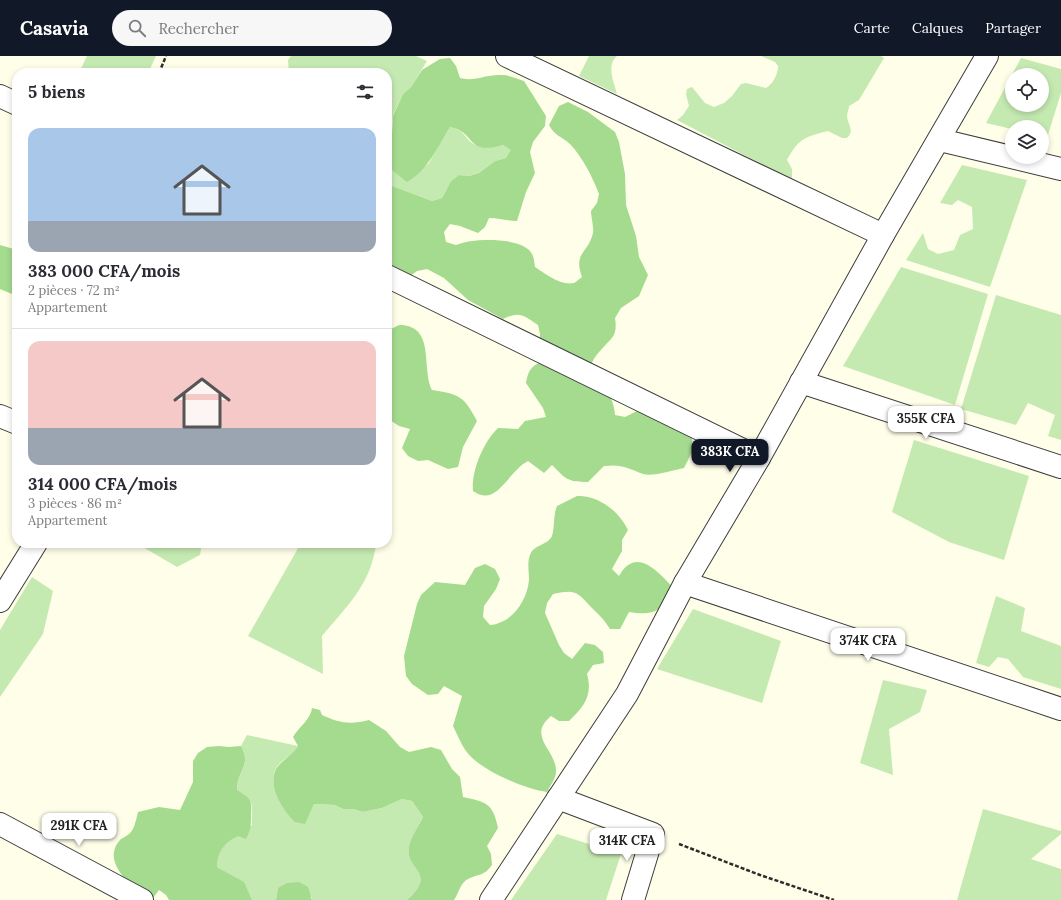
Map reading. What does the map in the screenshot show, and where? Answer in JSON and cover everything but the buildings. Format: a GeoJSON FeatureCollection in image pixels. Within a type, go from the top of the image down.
{"type":"FeatureCollection","features":[{"type":"Feature","properties":{"kind":"street"},"geometry":{"type":"LineString","coordinates":[[507,56],[883,235]]}},
{"type":"Feature","properties":{"kind":"street"},"geometry":{"type":"LineString","coordinates":[[491,900],[627,694],[685,583],[759,458],[883,235],[940,140],[987,56]]}},
{"type":"Feature","properties":{"kind":"street"},"geometry":{"type":"LineString","coordinates":[[0,96],[12,102]]}},
{"type":"Feature","properties":{"kind":"street"},"geometry":{"type":"LineString","coordinates":[[940,140],[1061,169]]}},
{"type":"Feature","properties":{"kind":"street"},"geometry":{"type":"LineString","coordinates":[[392,278],[759,458]]}},
{"type":"Feature","properties":{"kind":"street"},"geometry":{"type":"LineString","coordinates":[[801,382],[1061,467]]}},
{"type":"Feature","properties":{"kind":"street"},"geometry":{"type":"LineString","coordinates":[[0,416],[12,421]]}},
{"type":"Feature","properties":{"kind":"street"},"geometry":{"type":"LineString","coordinates":[[0,601],[33,548]]}},
{"type":"Feature","properties":{"kind":"street"},"geometry":{"type":"LineString","coordinates":[[685,583],[1061,709]]}},
{"type":"Feature","properties":{"kind":"street"},"geometry":{"type":"LineString","coordinates":[[558,798],[652,834],[634,900]]}},
{"type":"Feature","properties":{"kind":"street"},"geometry":{"type":"LineString","coordinates":[[0,824],[142,900]]}},
{"type":"Feature","properties":{"kind":"path"},"geometry":{"type":"LineString","coordinates":[[161,68],[166,56]]}},
{"type":"Feature","properties":{"kind":"path"},"geometry":{"type":"LineString","coordinates":[[652,834],[760,875],[834,900]]}},
{"type":"Feature","properties":{"kind":"green space"},"geometry":{"type":"Polygon","coordinates":[[[87,56],[156,56],[150,68],[81,68],[87,56]]]}},
{"type":"Feature","properties":{"kind":"green space"},"geometry":{"type":"Polygon","coordinates":[[[291,56],[416,56],[427,61],[411,87],[403,94],[393,115],[392,125],[392,68],[289,68],[288,60],[291,56]]]}},
{"type":"Feature","properties":{"kind":"green space"},"geometry":{"type":"Polygon","coordinates":[[[589,56],[617,56],[611,69],[617,94],[579,76],[589,56]]]}},
{"type":"Feature","properties":{"kind":"green space"},"geometry":{"type":"Polygon","coordinates":[[[761,56],[881,56],[884,58],[859,100],[849,106],[847,116],[851,133],[847,138],[842,138],[828,131],[808,137],[799,143],[787,160],[792,169],[792,180],[677,120],[683,115],[689,106],[686,94],[687,89],[692,87],[705,103],[714,107],[724,103],[732,96],[741,84],[746,83],[766,88],[769,86],[775,78],[778,66],[775,62],[761,56]]]}},
{"type":"Feature","properties":{"kind":"green space"},"geometry":{"type":"Polygon","coordinates":[[[450,58],[456,66],[460,78],[476,79],[502,75],[524,81],[546,116],[545,126],[533,142],[530,152],[535,173],[526,192],[517,221],[489,218],[485,227],[478,233],[450,224],[444,232],[446,242],[456,245],[482,240],[514,243],[531,252],[535,267],[558,281],[564,283],[575,283],[582,277],[579,263],[580,258],[591,240],[593,228],[591,211],[597,203],[599,194],[579,155],[570,144],[558,136],[549,125],[559,106],[568,102],[588,112],[615,132],[619,142],[625,174],[626,205],[636,236],[639,257],[648,275],[639,296],[621,308],[615,318],[616,324],[613,337],[596,356],[589,371],[610,396],[615,415],[625,417],[643,408],[691,429],[693,450],[684,468],[647,475],[620,466],[604,466],[588,482],[581,482],[567,479],[552,465],[544,473],[528,461],[495,492],[489,495],[481,495],[473,491],[476,466],[483,448],[498,428],[518,429],[525,421],[546,417],[543,408],[526,383],[531,368],[545,360],[539,344],[540,334],[538,325],[525,317],[521,315],[514,315],[503,319],[468,300],[444,278],[427,269],[417,271],[409,277],[392,275],[392,186],[432,201],[442,198],[451,181],[459,175],[469,176],[479,173],[495,161],[506,158],[511,150],[503,145],[491,148],[482,148],[472,142],[464,133],[450,127],[427,165],[414,177],[407,182],[392,170],[393,116],[403,94],[411,87],[422,70],[440,59],[450,58]]]}},
{"type":"Feature","properties":{"kind":"green space"},"geometry":{"type":"Polygon","coordinates":[[[1021,58],[1061,69],[1061,93],[1049,132],[1049,120],[1005,120],[1005,127],[986,123],[1005,88],[1005,112],[1049,112],[1049,68],[1016,68],[1021,58]]]}},
{"type":"Feature","properties":{"kind":"green space"},"geometry":{"type":"Polygon","coordinates":[[[450,127],[461,131],[475,145],[487,147],[503,145],[512,150],[506,158],[495,161],[479,173],[469,176],[459,175],[451,181],[442,198],[432,201],[392,186],[392,154],[422,169],[429,163],[450,127]]]}},
{"type":"Feature","properties":{"kind":"green space"},"geometry":{"type":"Polygon","coordinates":[[[962,165],[1027,180],[990,287],[906,260],[923,233],[928,249],[938,254],[954,250],[960,235],[973,229],[972,207],[958,200],[952,205],[940,203],[962,165]]]}},
{"type":"Feature","properties":{"kind":"green space"},"geometry":{"type":"Polygon","coordinates":[[[0,245],[12,249],[12,294],[0,289],[0,245]]]}},
{"type":"Feature","properties":{"kind":"green space"},"geometry":{"type":"Polygon","coordinates":[[[901,267],[988,294],[955,405],[843,366],[901,267]]]}},
{"type":"Feature","properties":{"kind":"green space"},"geometry":{"type":"Polygon","coordinates":[[[996,295],[1061,315],[1061,440],[1048,436],[1055,415],[1028,403],[1016,425],[961,409],[996,295]]]}},
{"type":"Feature","properties":{"kind":"green space"},"geometry":{"type":"Polygon","coordinates":[[[399,325],[411,327],[418,332],[423,340],[427,371],[432,390],[449,393],[460,398],[468,406],[477,421],[463,447],[458,467],[448,469],[428,460],[418,461],[408,456],[402,448],[410,429],[399,426],[392,421],[392,328],[399,325]]]}},
{"type":"Feature","properties":{"kind":"green space"},"geometry":{"type":"Polygon","coordinates":[[[914,440],[1029,476],[1004,560],[949,542],[892,512],[914,440]]]}},
{"type":"Feature","properties":{"kind":"green space"},"geometry":{"type":"Polygon","coordinates":[[[577,496],[585,496],[600,501],[619,517],[628,530],[622,540],[622,551],[612,569],[619,576],[630,564],[638,562],[644,563],[656,570],[675,590],[666,603],[656,610],[645,613],[629,612],[620,629],[610,629],[603,619],[585,600],[574,592],[553,594],[547,603],[545,613],[564,653],[572,659],[585,643],[595,645],[603,652],[604,663],[593,665],[587,674],[589,681],[588,694],[579,711],[569,721],[559,721],[551,716],[544,724],[541,731],[542,737],[544,744],[555,764],[556,772],[547,792],[527,787],[503,778],[472,758],[464,748],[453,726],[462,696],[444,686],[438,694],[428,695],[412,684],[406,676],[404,656],[417,604],[421,595],[435,582],[465,585],[475,568],[485,564],[495,569],[500,579],[496,589],[484,606],[483,617],[490,625],[505,620],[517,610],[522,603],[528,588],[528,567],[532,551],[547,542],[552,536],[557,506],[577,496]]]}},
{"type":"Feature","properties":{"kind":"green space"},"geometry":{"type":"Polygon","coordinates":[[[145,548],[201,548],[200,555],[177,567],[145,548]]]}},
{"type":"Feature","properties":{"kind":"green space"},"geometry":{"type":"Polygon","coordinates":[[[298,548],[375,548],[374,557],[364,582],[349,604],[322,636],[323,674],[248,636],[298,548]]]}},
{"type":"Feature","properties":{"kind":"green space"},"geometry":{"type":"Polygon","coordinates":[[[32,577],[53,591],[43,634],[0,697],[0,630],[32,577]]]}},
{"type":"Feature","properties":{"kind":"green space"},"geometry":{"type":"Polygon","coordinates":[[[996,596],[1025,608],[1021,631],[1061,646],[1061,689],[1023,677],[1008,659],[998,657],[989,667],[976,663],[996,596]]]}},
{"type":"Feature","properties":{"kind":"green space"},"geometry":{"type":"Polygon","coordinates":[[[693,609],[781,641],[762,703],[657,669],[693,609]]]}},
{"type":"Feature","properties":{"kind":"green space"},"geometry":{"type":"Polygon","coordinates":[[[883,680],[927,690],[920,712],[889,729],[893,775],[860,763],[883,680]]]}},
{"type":"Feature","properties":{"kind":"green space"},"geometry":{"type":"Polygon","coordinates":[[[312,708],[320,710],[322,715],[334,720],[350,723],[369,720],[386,731],[400,747],[409,752],[431,747],[441,750],[452,769],[460,777],[463,797],[483,802],[494,813],[498,828],[487,846],[491,854],[492,865],[489,869],[484,873],[465,881],[454,900],[407,900],[420,883],[418,872],[411,861],[409,846],[423,817],[412,801],[402,799],[382,808],[363,812],[353,809],[343,809],[335,805],[314,804],[305,824],[295,822],[281,805],[273,783],[274,776],[278,766],[298,746],[293,737],[309,716],[312,708]]]}},
{"type":"Feature","properties":{"kind":"green space"},"geometry":{"type":"Polygon","coordinates":[[[247,735],[298,746],[280,763],[276,768],[274,775],[275,790],[278,798],[286,811],[296,822],[305,823],[314,804],[335,805],[343,809],[353,809],[363,812],[382,808],[402,799],[412,801],[423,817],[409,846],[409,854],[420,876],[420,883],[407,900],[312,900],[312,897],[278,888],[276,900],[252,900],[243,882],[217,867],[220,852],[228,842],[252,825],[252,805],[248,798],[237,791],[239,778],[245,763],[244,753],[241,746],[247,735]]]}},
{"type":"Feature","properties":{"kind":"green space"},"geometry":{"type":"Polygon","coordinates":[[[241,746],[244,753],[245,763],[239,778],[237,790],[250,800],[251,810],[249,833],[246,839],[238,836],[229,841],[220,852],[217,867],[244,882],[252,900],[169,900],[166,895],[159,890],[153,898],[143,898],[119,871],[115,863],[115,847],[121,839],[128,835],[133,829],[138,812],[159,807],[180,810],[193,782],[193,761],[198,753],[207,747],[241,746]]]}},
{"type":"Feature","properties":{"kind":"green space"},"geometry":{"type":"Polygon","coordinates":[[[983,809],[1061,831],[1061,834],[1031,859],[1061,869],[1061,900],[957,900],[983,809]]]}},
{"type":"Feature","properties":{"kind":"green space"},"geometry":{"type":"Polygon","coordinates":[[[557,834],[621,854],[606,900],[511,900],[557,834]]]}},
{"type":"Feature","properties":{"kind":"green space"},"geometry":{"type":"Polygon","coordinates":[[[299,882],[308,887],[312,900],[276,900],[278,888],[287,883],[299,882]]]}}]}
